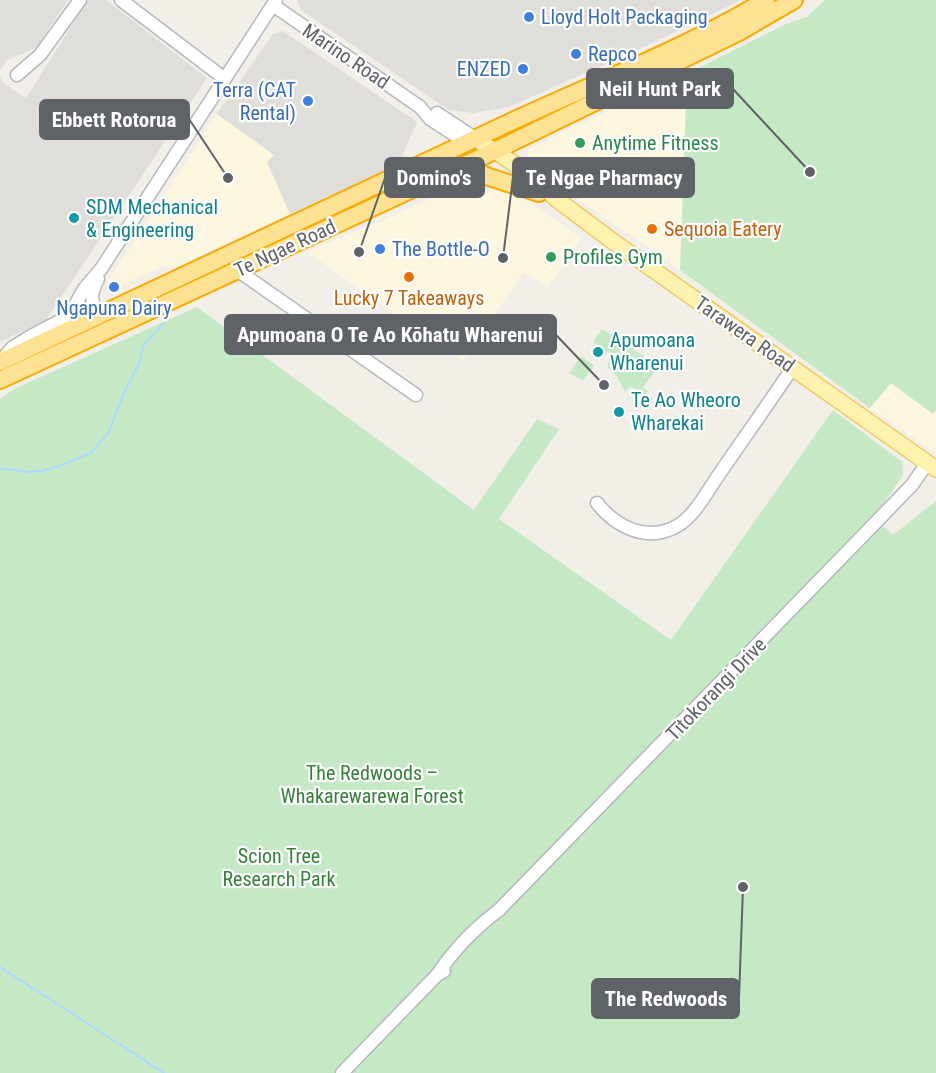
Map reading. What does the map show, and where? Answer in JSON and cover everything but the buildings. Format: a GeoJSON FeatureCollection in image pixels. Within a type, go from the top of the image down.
{"type":"FeatureCollection","features":[{"type":"Feature","properties":{"kind":"highway","name":"Te Ngae Road"},"geometry":{"type":"LineString","coordinates":[[0,362],[610,78],[756,5],[794,0]]}},
{"type":"Feature","properties":{"kind":"highway","name":"Te Ngae Road"},"geometry":{"type":"LineString","coordinates":[[0,380],[463,166],[739,32],[756,5]]}},
{"type":"Feature","properties":{"kind":"highway"},"geometry":{"type":"LineString","coordinates":[[463,166],[489,177],[547,195]]}},
{"type":"Feature","properties":{"kind":"main road","name":"Tarawera Road"},"geometry":{"type":"LineString","coordinates":[[472,141],[533,176],[547,195],[932,466]]}},
{"type":"Feature","properties":{"kind":"street"},"geometry":{"type":"LineString","coordinates":[[17,75],[40,55],[80,0]]}},
{"type":"Feature","properties":{"kind":"street"},"geometry":{"type":"LineString","coordinates":[[121,0],[225,79]]}},
{"type":"Feature","properties":{"kind":"street"},"geometry":{"type":"LineString","coordinates":[[0,362],[13,347],[69,316],[84,289],[101,269],[274,3]]}},
{"type":"Feature","properties":{"kind":"street","name":"Marino Road"},"geometry":{"type":"LineString","coordinates":[[274,3],[420,107],[430,119],[472,141]]}},
{"type":"Feature","properties":{"kind":"street"},"geometry":{"type":"LineString","coordinates":[[101,269],[92,292],[92,301],[96,308],[108,312]]}},
{"type":"Feature","properties":{"kind":"street"},"geometry":{"type":"LineString","coordinates":[[237,270],[416,395]]}},
{"type":"Feature","properties":{"kind":"street"},"geometry":{"type":"LineString","coordinates":[[597,503],[609,517],[638,532],[661,533],[682,523],[793,367]]}},
{"type":"Feature","properties":{"kind":"street","name":"Tītokorangi Drive"},"geometry":{"type":"LineString","coordinates":[[342,1073],[437,975],[451,966],[491,924],[499,910],[932,466]]}},
{"type":"Feature","properties":{"kind":"shaded area"},"geometry":{"type":"Polygon","coordinates":[[[0,0],[68,0],[36,48],[7,60],[0,71],[0,0]]]}},
{"type":"Feature","properties":{"kind":"shaded area"},"geometry":{"type":"Polygon","coordinates":[[[88,0],[106,0],[207,78],[46,320],[0,342],[0,76],[3,83],[26,98],[88,0]]]}},
{"type":"Feature","properties":{"kind":"shaded area"},"geometry":{"type":"Polygon","coordinates":[[[297,0],[739,1],[642,48],[509,107],[473,113],[449,110],[301,10],[297,0]]]}},
{"type":"Feature","properties":{"kind":"shaded area"},"geometry":{"type":"Polygon","coordinates":[[[283,31],[417,122],[398,165],[290,214],[267,162],[274,155],[217,114],[273,34],[283,31]]]}},
{"type":"Feature","properties":{"kind":"shaded area"},"geometry":{"type":"Polygon","coordinates":[[[687,74],[680,270],[553,181],[530,161],[527,151],[687,74]]]}},
{"type":"Feature","properties":{"kind":"shaded area"},"geometry":{"type":"Polygon","coordinates":[[[217,114],[274,155],[267,162],[290,214],[175,267],[169,265],[162,267],[113,289],[106,284],[217,114]]]}},
{"type":"Feature","properties":{"kind":"shaded area"},"geometry":{"type":"Polygon","coordinates":[[[465,190],[515,193],[582,238],[548,287],[523,272],[463,361],[307,252],[437,195],[465,190]]]}},
{"type":"Feature","properties":{"kind":"shaded area"},"geometry":{"type":"Polygon","coordinates":[[[890,383],[933,413],[936,410],[936,453],[870,408],[890,383]]]}},
{"type":"Feature","properties":{"kind":"green space"},"geometry":{"type":"Polygon","coordinates":[[[825,0],[936,0],[936,410],[933,414],[891,383],[870,408],[680,270],[687,74],[786,24],[807,17],[825,0]]]}},
{"type":"Feature","properties":{"kind":"green space","name":"The Redwoods – Whakarewarewa Forest"},"geometry":{"type":"Polygon","coordinates":[[[197,307],[474,510],[537,419],[559,429],[499,519],[671,640],[833,410],[902,462],[903,475],[874,518],[893,535],[936,501],[936,1073],[0,1073],[0,399],[14,389],[197,307]]]}},
{"type":"Feature","properties":{"kind":"green space"},"geometry":{"type":"Polygon","coordinates":[[[602,329],[647,358],[655,371],[643,387],[648,391],[645,395],[630,386],[625,392],[617,377],[608,368],[612,355],[593,342],[602,329]]]}},
{"type":"Feature","properties":{"kind":"green space"},"geometry":{"type":"Polygon","coordinates":[[[581,356],[594,365],[583,381],[569,373],[581,356]]]}},
{"type":"Feature","properties":{"kind":"waterway"},"geometry":{"type":"LineString","coordinates":[[0,468],[26,472],[41,471],[91,453],[108,433],[139,364],[144,344],[164,323]]}},
{"type":"Feature","properties":{"kind":"waterway"},"geometry":{"type":"LineString","coordinates":[[0,967],[164,1073]]}},
{"type":"Feature","properties":{"kind":"place","name":"Lloyd Holt Packaging"},"geometry":{"type":"Point","coordinates":[529,17]}},
{"type":"Feature","properties":{"kind":"place","name":"Repco"},"geometry":{"type":"Point","coordinates":[576,54]}},
{"type":"Feature","properties":{"kind":"place","name":"ENZED"},"geometry":{"type":"Point","coordinates":[523,69]}},
{"type":"Feature","properties":{"kind":"place","name":"Terra (CAT Rental)"},"geometry":{"type":"Point","coordinates":[308,101]}},
{"type":"Feature","properties":{"kind":"place","name":"Anytime Fitness"},"geometry":{"type":"Point","coordinates":[580,143]}},
{"type":"Feature","properties":{"kind":"place","name":"Neil Hunt Park"},"geometry":{"type":"Point","coordinates":[810,172]}},
{"type":"Feature","properties":{"kind":"place","name":"Ebbett Rotorua"},"geometry":{"type":"Point","coordinates":[228,178]}},
{"type":"Feature","properties":{"kind":"place","name":"SDM Mechanical & Engineering"},"geometry":{"type":"Point","coordinates":[74,218]}},
{"type":"Feature","properties":{"kind":"place","name":"Sequoia Eatery"},"geometry":{"type":"Point","coordinates":[652,229]}},
{"type":"Feature","properties":{"kind":"place","name":"The Bottle-O"},"geometry":{"type":"Point","coordinates":[380,249]}},
{"type":"Feature","properties":{"kind":"place","name":"Domino's"},"geometry":{"type":"Point","coordinates":[359,252]}},
{"type":"Feature","properties":{"kind":"place","name":"Profiles Gym"},"geometry":{"type":"Point","coordinates":[551,257]}},
{"type":"Feature","properties":{"kind":"place","name":"Te Ngae Pharmacy"},"geometry":{"type":"Point","coordinates":[503,258]}},
{"type":"Feature","properties":{"kind":"place","name":"Lucky 7 Takeaways"},"geometry":{"type":"Point","coordinates":[409,277]}},
{"type":"Feature","properties":{"kind":"place","name":"Ngapuna Dairy"},"geometry":{"type":"Point","coordinates":[114,287]}},
{"type":"Feature","properties":{"kind":"place","name":"Apumoana Wharenui"},"geometry":{"type":"Point","coordinates":[598,352]}},
{"type":"Feature","properties":{"kind":"place","name":"Apumoana O Te Ao Kōhatu Wharenui"},"geometry":{"type":"Point","coordinates":[604,385]}},
{"type":"Feature","properties":{"kind":"place","name":"Te Ao Wheoro Wharekai"},"geometry":{"type":"Point","coordinates":[619,412]}},
{"type":"Feature","properties":{"kind":"place","name":"The Redwoods"},"geometry":{"type":"Point","coordinates":[743,887]}},
{"type":"Feature","properties":{"kind":"park label","name":"Scion Tree Research Park"},"geometry":{"type":"Point","coordinates":[279,868]}}]}
